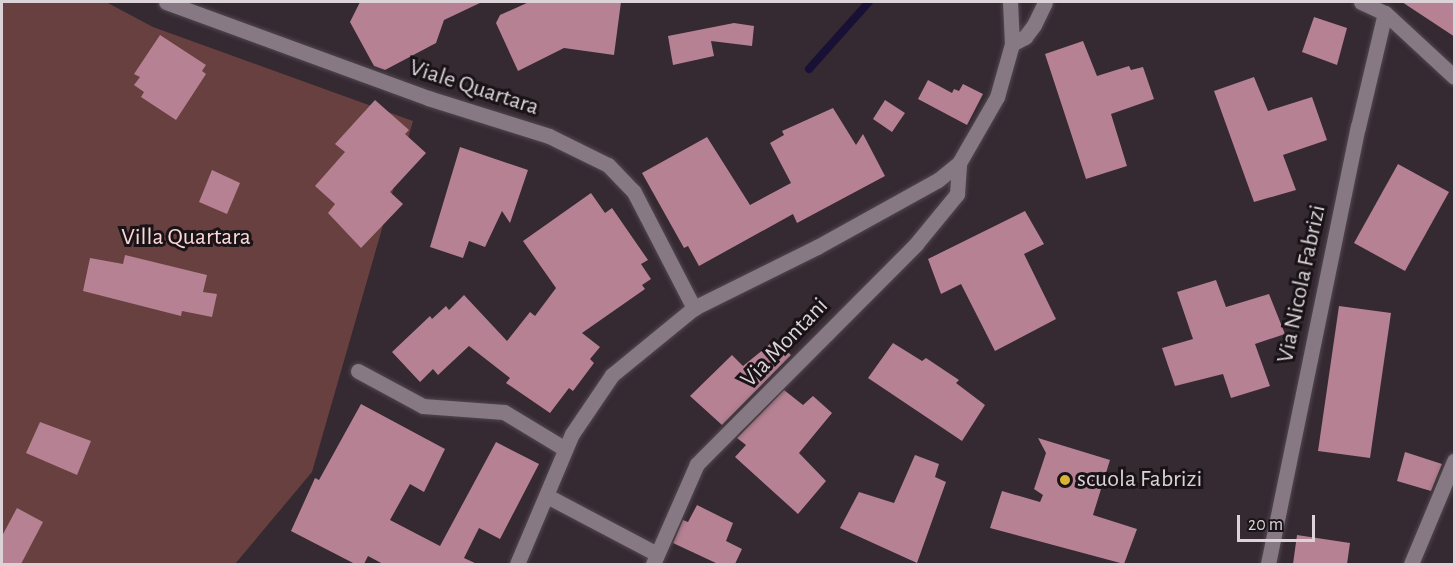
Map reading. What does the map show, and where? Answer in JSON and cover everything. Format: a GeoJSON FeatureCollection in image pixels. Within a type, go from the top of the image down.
{"type":"FeatureCollection","features":[{"type":"Feature","properties":{"kind":"street","name":"Viale Quartara"},"geometry":{"type":"LineString","coordinates":[[166,2],[428,98],[549,136],[608,165],[634,192],[694,308]]}},
{"type":"Feature","properties":{"kind":"street"},"geometry":{"type":"LineString","coordinates":[[517,564],[565,449],[612,375],[694,308],[817,247],[938,180],[959,163],[997,97],[1012,44],[1010,2]]}},
{"type":"Feature","properties":{"kind":"street"},"geometry":{"type":"LineString","coordinates":[[1012,44],[1026,37],[1045,2]]}},
{"type":"Feature","properties":{"kind":"street"},"geometry":{"type":"LineString","coordinates":[[1361,2],[1385,13],[1455,77]]}},
{"type":"Feature","properties":{"kind":"street","name":"Via Nicola Fabrizi"},"geometry":{"type":"LineString","coordinates":[[1268,564],[1358,127],[1385,13]]}},
{"type":"Feature","properties":{"kind":"street","name":"Via Montani"},"geometry":{"type":"LineString","coordinates":[[655,559],[687,495],[698,464],[916,244],[957,194],[959,163]]}},
{"type":"Feature","properties":{"kind":"street"},"geometry":{"type":"LineString","coordinates":[[358,371],[423,406],[504,412],[565,449]]}},
{"type":"Feature","properties":{"kind":"street"},"geometry":{"type":"LineString","coordinates":[[1411,564],[1455,461]]}},
{"type":"Feature","properties":{"kind":"street"},"geometry":{"type":"LineString","coordinates":[[547,496],[655,559]]}},
{"type":"Feature","properties":{"kind":"green space","name":"Villa Quartara"},"geometry":{"type":"Polygon","coordinates":[[[2,2],[106,2],[153,27],[413,121],[312,472],[235,564],[2,564],[2,2]]]}},
{"type":"Feature","properties":{"kind":"building"},"geometry":{"type":"Polygon","coordinates":[[[360,2],[482,2],[444,20],[436,43],[385,70],[374,66],[350,22],[360,2]]]}},
{"type":"Feature","properties":{"kind":"building"},"geometry":{"type":"Polygon","coordinates":[[[529,2],[621,2],[614,55],[564,48],[518,71],[496,23],[500,15],[529,2]]]}},
{"type":"Feature","properties":{"kind":"building"},"geometry":{"type":"Polygon","coordinates":[[[1402,2],[1455,2],[1455,37],[1402,2]]]}},
{"type":"Feature","properties":{"kind":"building"},"geometry":{"type":"Polygon","coordinates":[[[1314,17],[1347,28],[1337,65],[1302,52],[1314,17]]]}},
{"type":"Feature","properties":{"kind":"building"},"geometry":{"type":"Polygon","coordinates":[[[734,23],[754,26],[752,46],[711,41],[714,56],[673,65],[668,36],[734,23]]]}},
{"type":"Feature","properties":{"kind":"building"},"geometry":{"type":"Polygon","coordinates":[[[160,35],[206,65],[202,71],[206,74],[176,120],[141,97],[144,92],[134,85],[140,77],[134,74],[160,35]]]}},
{"type":"Feature","properties":{"kind":"building"},"geometry":{"type":"Polygon","coordinates":[[[1083,41],[1097,76],[1129,66],[1131,70],[1143,67],[1154,99],[1111,114],[1127,166],[1086,179],[1045,54],[1083,41]]]}},
{"type":"Feature","properties":{"kind":"building"},"geometry":{"type":"Polygon","coordinates":[[[1254,77],[1268,111],[1312,97],[1327,140],[1283,155],[1296,190],[1254,202],[1214,91],[1254,77]]]}},
{"type":"Feature","properties":{"kind":"building"},"geometry":{"type":"Polygon","coordinates":[[[928,80],[952,93],[954,89],[959,91],[963,84],[983,94],[967,125],[918,99],[928,80]]]}},
{"type":"Feature","properties":{"kind":"building"},"geometry":{"type":"Polygon","coordinates":[[[375,100],[409,130],[405,134],[426,153],[390,192],[403,204],[361,248],[328,213],[335,204],[315,186],[345,152],[335,144],[375,100]]]}},
{"type":"Feature","properties":{"kind":"building"},"geometry":{"type":"Polygon","coordinates":[[[885,100],[905,113],[892,132],[873,119],[885,100]]]}},
{"type":"Feature","properties":{"kind":"building"},"geometry":{"type":"Polygon","coordinates":[[[833,108],[856,145],[863,134],[885,176],[797,223],[793,214],[699,266],[688,246],[684,248],[642,173],[707,137],[750,205],[791,183],[770,143],[784,135],[782,131],[833,108]]]}},
{"type":"Feature","properties":{"kind":"building"},"geometry":{"type":"Polygon","coordinates":[[[460,147],[528,170],[510,223],[502,211],[485,247],[469,241],[463,258],[430,247],[460,147]]]}},
{"type":"Feature","properties":{"kind":"building"},"geometry":{"type":"Polygon","coordinates":[[[1398,164],[1449,192],[1405,271],[1354,243],[1398,164]]]}},
{"type":"Feature","properties":{"kind":"building"},"geometry":{"type":"Polygon","coordinates":[[[212,170],[240,183],[227,214],[199,202],[212,170]]]}},
{"type":"Feature","properties":{"kind":"building"},"geometry":{"type":"Polygon","coordinates":[[[591,193],[605,213],[612,208],[648,260],[641,264],[651,279],[642,285],[645,289],[582,333],[600,347],[590,359],[594,363],[573,391],[569,388],[550,413],[506,383],[510,378],[469,346],[438,375],[433,369],[420,382],[392,352],[430,316],[432,319],[446,306],[449,310],[464,295],[507,341],[530,312],[535,316],[556,288],[523,241],[591,193]]]}},
{"type":"Feature","properties":{"kind":"building"},"geometry":{"type":"Polygon","coordinates":[[[1025,211],[1044,244],[1024,254],[1056,319],[995,351],[961,284],[941,294],[928,259],[1025,211]]]}},
{"type":"Feature","properties":{"kind":"building"},"geometry":{"type":"Polygon","coordinates":[[[125,255],[207,275],[203,292],[217,294],[212,317],[182,311],[181,316],[83,291],[90,258],[123,264],[125,255]]]}},
{"type":"Feature","properties":{"kind":"building"},"geometry":{"type":"Polygon","coordinates":[[[1216,280],[1226,307],[1269,294],[1285,334],[1255,344],[1270,386],[1231,398],[1223,374],[1175,386],[1162,348],[1193,339],[1177,292],[1216,280]]]}},
{"type":"Feature","properties":{"kind":"building"},"geometry":{"type":"Polygon","coordinates":[[[1339,306],[1391,313],[1370,458],[1318,451],[1339,306]]]}},
{"type":"Feature","properties":{"kind":"building"},"geometry":{"type":"Polygon","coordinates":[[[775,340],[791,355],[722,425],[690,396],[732,355],[743,366],[775,340]]]}},
{"type":"Feature","properties":{"kind":"building"},"geometry":{"type":"Polygon","coordinates":[[[893,343],[922,361],[926,358],[959,380],[956,383],[985,405],[962,441],[868,378],[893,343]]]}},
{"type":"Feature","properties":{"kind":"building"},"geometry":{"type":"Polygon","coordinates":[[[784,390],[803,405],[813,396],[832,413],[799,453],[826,481],[798,514],[735,457],[746,445],[737,438],[784,390]]]}},
{"type":"Feature","properties":{"kind":"building"},"geometry":{"type":"Polygon","coordinates":[[[361,404],[445,449],[424,492],[410,484],[390,520],[440,546],[496,442],[539,464],[500,539],[479,528],[464,558],[477,564],[383,564],[368,556],[364,564],[355,564],[291,531],[315,478],[319,480],[361,404]]]}},
{"type":"Feature","properties":{"kind":"building"},"geometry":{"type":"Polygon","coordinates":[[[40,422],[91,441],[77,475],[26,453],[40,422]]]}},
{"type":"Feature","properties":{"kind":"building"},"geometry":{"type":"Polygon","coordinates":[[[1038,438],[1110,460],[1093,515],[1137,529],[1124,564],[990,528],[1002,491],[1040,502],[1043,495],[1034,489],[1046,453],[1038,438]]]}},
{"type":"Feature","properties":{"kind":"building"},"geometry":{"type":"Polygon","coordinates":[[[1405,452],[1442,464],[1431,491],[1397,481],[1405,452]]]}},
{"type":"Feature","properties":{"kind":"building"},"geometry":{"type":"Polygon","coordinates":[[[915,455],[939,464],[935,477],[946,482],[917,563],[840,528],[859,492],[894,503],[915,455]]]}},
{"type":"Feature","properties":{"kind":"building"},"geometry":{"type":"Polygon","coordinates":[[[697,505],[733,523],[726,541],[742,549],[735,564],[718,564],[673,543],[683,520],[688,522],[697,505]]]}},
{"type":"Feature","properties":{"kind":"building"},"geometry":{"type":"Polygon","coordinates":[[[17,508],[43,522],[21,564],[2,564],[2,536],[17,508]]]}},
{"type":"Feature","properties":{"kind":"building"},"geometry":{"type":"Polygon","coordinates":[[[1297,535],[1350,543],[1347,564],[1293,564],[1297,535]]]}},
{"type":"Feature","properties":{"kind":"waterway"},"geometry":{"type":"LineString","coordinates":[[809,69],[869,2]]}},
{"type":"Feature","properties":{"kind":"place","name":"scuola Fabrizi"},"geometry":{"type":"Point","coordinates":[1065,480]}}]}
